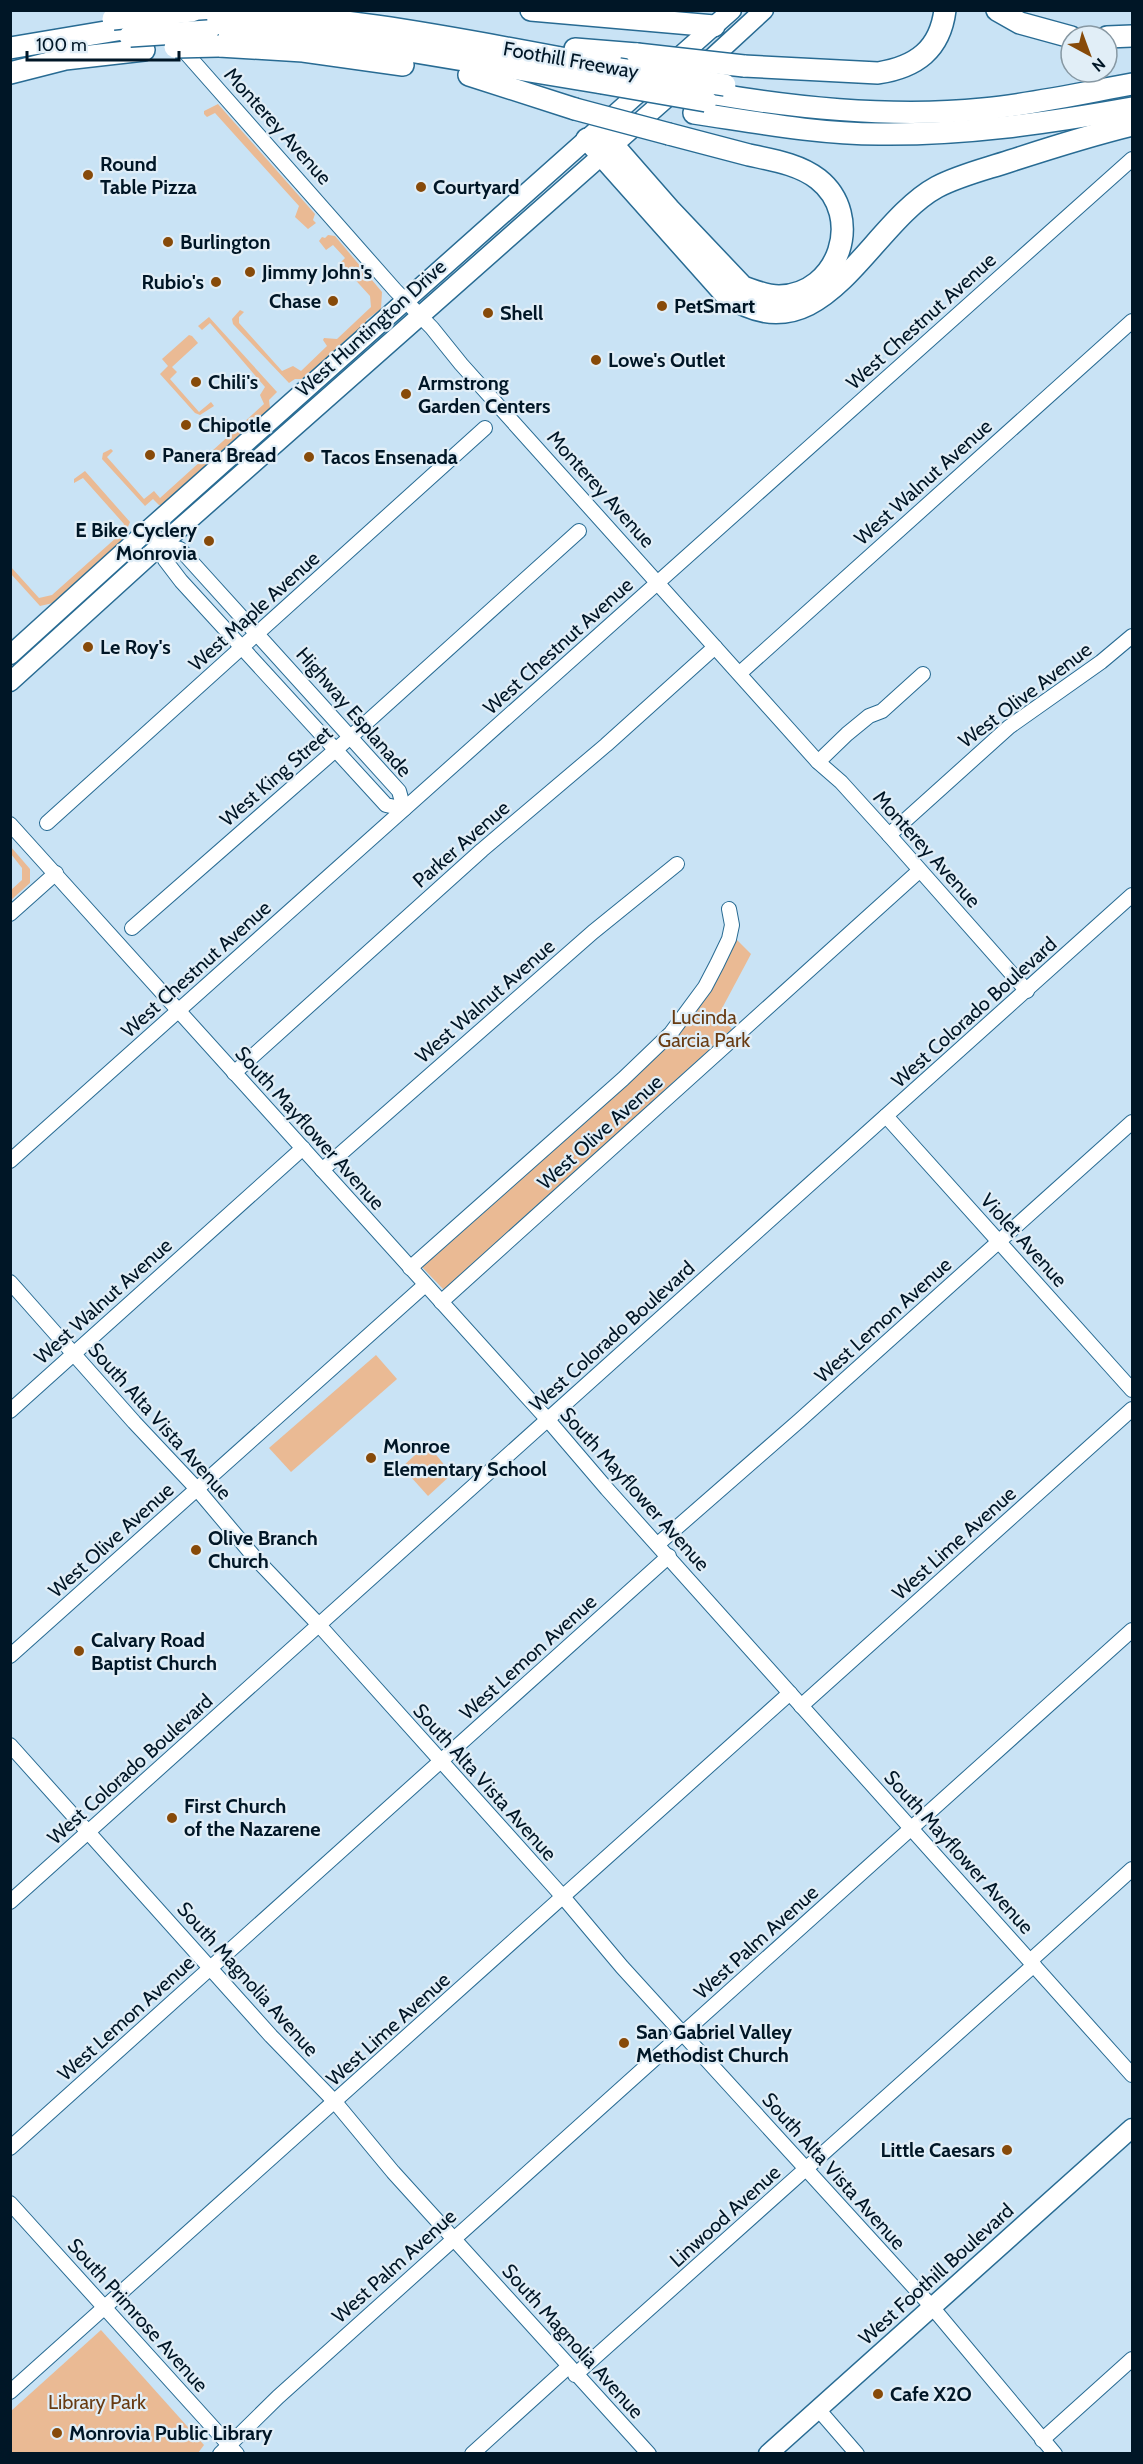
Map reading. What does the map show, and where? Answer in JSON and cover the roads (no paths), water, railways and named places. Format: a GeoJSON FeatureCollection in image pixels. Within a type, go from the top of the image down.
{"type":"FeatureCollection","features":[{"type":"Feature","properties":{"kind":"highway"},"geometry":{"type":"LineString","coordinates":[[531,10],[714,26]]}},
{"type":"Feature","properties":{"kind":"highway"},"geometry":{"type":"LineString","coordinates":[[471,42],[637,54],[744,66],[878,73],[898,70],[917,61],[931,46],[941,28],[945,10]]}},
{"type":"Feature","properties":{"kind":"highway"},"geometry":{"type":"LineString","coordinates":[[997,10],[1020,23],[1059,34]]}},
{"type":"Feature","properties":{"kind":"highway","name":"Foothill Freeway"},"geometry":{"type":"LineString","coordinates":[[10,73],[65,59],[128,33],[205,28],[225,11],[347,23],[471,42],[606,81],[710,98],[773,93],[837,100],[910,104],[1033,93],[1132,73]]}},
{"type":"Feature","properties":{"kind":"highway"},"geometry":{"type":"LineString","coordinates":[[205,28],[349,41],[606,81]]}},
{"type":"Feature","properties":{"kind":"highway","name":"Foothill Freeway"},"geometry":{"type":"LineString","coordinates":[[10,38],[205,28],[346,56],[469,75],[606,81],[710,98],[808,129],[888,134],[1130,120]]}},
{"type":"Feature","properties":{"kind":"highway"},"geometry":{"type":"LineString","coordinates":[[10,48],[128,33]]}},
{"type":"Feature","properties":{"kind":"highway"},"geometry":{"type":"LineString","coordinates":[[10,58],[128,33]]}},
{"type":"Feature","properties":{"kind":"highway"},"geometry":{"type":"LineString","coordinates":[[469,75],[575,109],[784,164],[808,173],[824,185],[837,204],[843,233],[836,259],[825,276],[809,288],[784,295],[767,295],[743,287],[669,209],[600,142]]}},
{"type":"Feature","properties":{"kind":"highway"},"geometry":{"type":"LineString","coordinates":[[710,98],[864,112],[930,112],[1036,102],[1132,84]]}},
{"type":"Feature","properties":{"kind":"highway"},"geometry":{"type":"LineString","coordinates":[[710,98],[794,114],[855,120],[953,120],[1024,113],[1132,94]]}},
{"type":"Feature","properties":{"kind":"highway"},"geometry":{"type":"LineString","coordinates":[[600,142],[725,294],[753,309],[778,312],[801,308],[822,298],[902,213],[936,188],[952,180],[1130,120]]}},
{"type":"Feature","properties":{"kind":"main road","name":"West Huntington Drive"},"geometry":{"type":"LineString","coordinates":[[10,682],[420,315],[600,142],[732,10]]}},
{"type":"Feature","properties":{"kind":"main road","name":"West Huntington Drive"},"geometry":{"type":"LineString","coordinates":[[10,655],[405,301],[764,10]]}},
{"type":"Feature","properties":{"kind":"main road","name":"West Foothill Boulevard"},"geometry":{"type":"LineString","coordinates":[[768,2454],[1132,2127]]}},
{"type":"Feature","properties":{"kind":"street","name":"Monterey Avenue"},"geometry":{"type":"LineString","coordinates":[[148,10],[818,762],[841,782],[1028,991]]}},
{"type":"Feature","properties":{"kind":"street"},"geometry":{"type":"LineString","coordinates":[[736,10],[749,24]]}},
{"type":"Feature","properties":{"kind":"street","name":"West Chestnut Avenue"},"geometry":{"type":"LineString","coordinates":[[10,1161],[1132,159]]}},
{"type":"Feature","properties":{"kind":"street","name":"West Walnut Avenue"},"geometry":{"type":"LineString","coordinates":[[740,673],[1132,321]]}},
{"type":"Feature","properties":{"kind":"street","name":"West Maple Avenue"},"geometry":{"type":"LineString","coordinates":[[47,823],[485,428]]}},
{"type":"Feature","properties":{"kind":"street","name":"Highway Esplanade"},"geometry":{"type":"LineString","coordinates":[[149,529],[162,544],[165,560],[181,581],[386,805],[404,809],[399,791],[258,634],[180,549],[162,544]]}},
{"type":"Feature","properties":{"kind":"street","name":"West King Street"},"geometry":{"type":"LineString","coordinates":[[132,928],[350,737],[579,531]]}},
{"type":"Feature","properties":{"kind":"street","name":"West Olive Avenue"},"geometry":{"type":"LineString","coordinates":[[889,835],[1009,727],[1101,662],[1132,636]]}},
{"type":"Feature","properties":{"kind":"street","name":"Parker Avenue"},"geometry":{"type":"LineString","coordinates":[[234,1073],[474,858],[716,647]]}},
{"type":"Feature","properties":{"kind":"street"},"geometry":{"type":"LineString","coordinates":[[818,762],[847,734],[869,716],[882,711],[923,674]]}},
{"type":"Feature","properties":{"kind":"street","name":"South Mayflower Avenue"},"geometry":{"type":"LineString","coordinates":[[10,824],[548,1420],[1132,2075]]}},
{"type":"Feature","properties":{"kind":"street","name":"West Walnut Avenue"},"geometry":{"type":"LineString","coordinates":[[322,1170],[593,932],[677,864]]}},
{"type":"Feature","properties":{"kind":"street","name":"West Olive Avenue"},"geometry":{"type":"LineString","coordinates":[[441,1302],[919,871]]}},
{"type":"Feature","properties":{"kind":"street"},"geometry":{"type":"LineString","coordinates":[[10,914],[56,873]]}},
{"type":"Feature","properties":{"kind":"street","name":"West Colorado Boulevard"},"geometry":{"type":"LineString","coordinates":[[10,1902],[1028,991],[1132,895]]}},
{"type":"Feature","properties":{"kind":"street","name":"West Olive Avenue"},"geometry":{"type":"LineString","coordinates":[[410,1268],[623,1079],[671,1033],[705,987],[729,939],[732,925],[729,909]]}},
{"type":"Feature","properties":{"kind":"street","name":"Violet Avenue"},"geometry":{"type":"LineString","coordinates":[[886,1116],[1132,1390]]}},
{"type":"Feature","properties":{"kind":"street","name":"West Lemon Avenue"},"geometry":{"type":"LineString","coordinates":[[658,1544],[1132,1122]]}},
{"type":"Feature","properties":{"kind":"street","name":"West Walnut Avenue"},"geometry":{"type":"LineString","coordinates":[[10,1411],[303,1148]]}},
{"type":"Feature","properties":{"kind":"street","name":"South Alta Vista Avenue"},"geometry":{"type":"LineString","coordinates":[[10,1282],[134,1422],[197,1489],[256,1559],[319,1625],[564,1898],[622,1967],[932,2307],[1055,2454]]}},
{"type":"Feature","properties":{"kind":"street","name":"West Olive Avenue"},"geometry":{"type":"LineString","coordinates":[[10,1656],[425,1285]]}},
{"type":"Feature","properties":{"kind":"street","name":"West Lime Avenue"},"geometry":{"type":"LineString","coordinates":[[801,1706],[1132,1409]]}},
{"type":"Feature","properties":{"kind":"street","name":"West Lemon Avenue"},"geometry":{"type":"LineString","coordinates":[[10,2148],[669,1556]]}},
{"type":"Feature","properties":{"kind":"street","name":"West Palm Avenue"},"geometry":{"type":"LineString","coordinates":[[228,2450],[454,2239],[1132,1630]]}},
{"type":"Feature","properties":{"kind":"street","name":"West Lime Avenue"},"geometry":{"type":"LineString","coordinates":[[10,2392],[564,1898],[790,1693]]}},
{"type":"Feature","properties":{"kind":"street","name":"South Magnolia Avenue"},"geometry":{"type":"LineString","coordinates":[[10,1745],[335,2102],[454,2239],[649,2454]]}},
{"type":"Feature","properties":{"kind":"street","name":"Linwood Avenue"},"geometry":{"type":"LineString","coordinates":[[472,2454],[807,2169],[1132,1869]]}},
{"type":"Feature","properties":{"kind":"street","name":"South Primrose Avenue"},"geometry":{"type":"LineString","coordinates":[[10,2203],[228,2450]]}},
{"type":"Feature","properties":{"kind":"street"},"geometry":{"type":"LineString","coordinates":[[1042,2440],[1132,2359]]}},
{"type":"Feature","properties":{"kind":"street"},"geometry":{"type":"LineString","coordinates":[[818,2409],[857,2454]]}},
{"type":"Feature","properties":{"kind":"place","name":"Round Table Pizza"},"geometry":{"type":"Point","coordinates":[88,175]}},
{"type":"Feature","properties":{"kind":"place","name":"Courtyard"},"geometry":{"type":"Point","coordinates":[421,187]}},
{"type":"Feature","properties":{"kind":"place","name":"Burlington"},"geometry":{"type":"Point","coordinates":[168,242]}},
{"type":"Feature","properties":{"kind":"place","name":"Jimmy John's"},"geometry":{"type":"Point","coordinates":[250,272]}},
{"type":"Feature","properties":{"kind":"place","name":"Rubio's"},"geometry":{"type":"Point","coordinates":[216,282]}},
{"type":"Feature","properties":{"kind":"place","name":"Chase"},"geometry":{"type":"Point","coordinates":[333,301]}},
{"type":"Feature","properties":{"kind":"place","name":"PetSmart"},"geometry":{"type":"Point","coordinates":[662,306]}},
{"type":"Feature","properties":{"kind":"place","name":"Shell"},"geometry":{"type":"Point","coordinates":[488,313]}},
{"type":"Feature","properties":{"kind":"place","name":"Lowe's Outlet"},"geometry":{"type":"Point","coordinates":[596,360]}},
{"type":"Feature","properties":{"kind":"place","name":"Chili's"},"geometry":{"type":"Point","coordinates":[196,382]}},
{"type":"Feature","properties":{"kind":"place","name":"Armstrong Garden Centers"},"geometry":{"type":"Point","coordinates":[406,394]}},
{"type":"Feature","properties":{"kind":"place","name":"Chipotle"},"geometry":{"type":"Point","coordinates":[186,425]}},
{"type":"Feature","properties":{"kind":"place","name":"Panera Bread"},"geometry":{"type":"Point","coordinates":[150,455]}},
{"type":"Feature","properties":{"kind":"place","name":"Tacos Ensenada"},"geometry":{"type":"Point","coordinates":[309,457]}},
{"type":"Feature","properties":{"kind":"place","name":"E Bike Cyclery Monrovia"},"geometry":{"type":"Point","coordinates":[209,541]}},
{"type":"Feature","properties":{"kind":"place","name":"Le Roy's"},"geometry":{"type":"Point","coordinates":[88,647]}},
{"type":"Feature","properties":{"kind":"place","name":"Monroe Elementary School"},"geometry":{"type":"Point","coordinates":[371,1458]}},
{"type":"Feature","properties":{"kind":"place","name":"Olive Branch Church"},"geometry":{"type":"Point","coordinates":[196,1550]}},
{"type":"Feature","properties":{"kind":"place","name":"Calvary Road Baptist Church"},"geometry":{"type":"Point","coordinates":[79,1651]}},
{"type":"Feature","properties":{"kind":"place","name":"First Church of the Nazarene"},"geometry":{"type":"Point","coordinates":[172,1818]}},
{"type":"Feature","properties":{"kind":"place","name":"San Gabriel Valley Methodist Church"},"geometry":{"type":"Point","coordinates":[624,2043]}},
{"type":"Feature","properties":{"kind":"place","name":"Little Caesars"},"geometry":{"type":"Point","coordinates":[1007,2150]}},
{"type":"Feature","properties":{"kind":"place","name":"Cafe X2O"},"geometry":{"type":"Point","coordinates":[878,2394]}},
{"type":"Feature","properties":{"kind":"place","name":"Monrovia Public Library"},"geometry":{"type":"Point","coordinates":[57,2433]}},
{"type":"Feature","properties":{"kind":"park label","name":"Lucinda Garcia Park"},"geometry":{"type":"Point","coordinates":[704,1028]}},
{"type":"Feature","properties":{"kind":"park label","name":"Library Park"},"geometry":{"type":"Point","coordinates":[97,2402]}}]}
